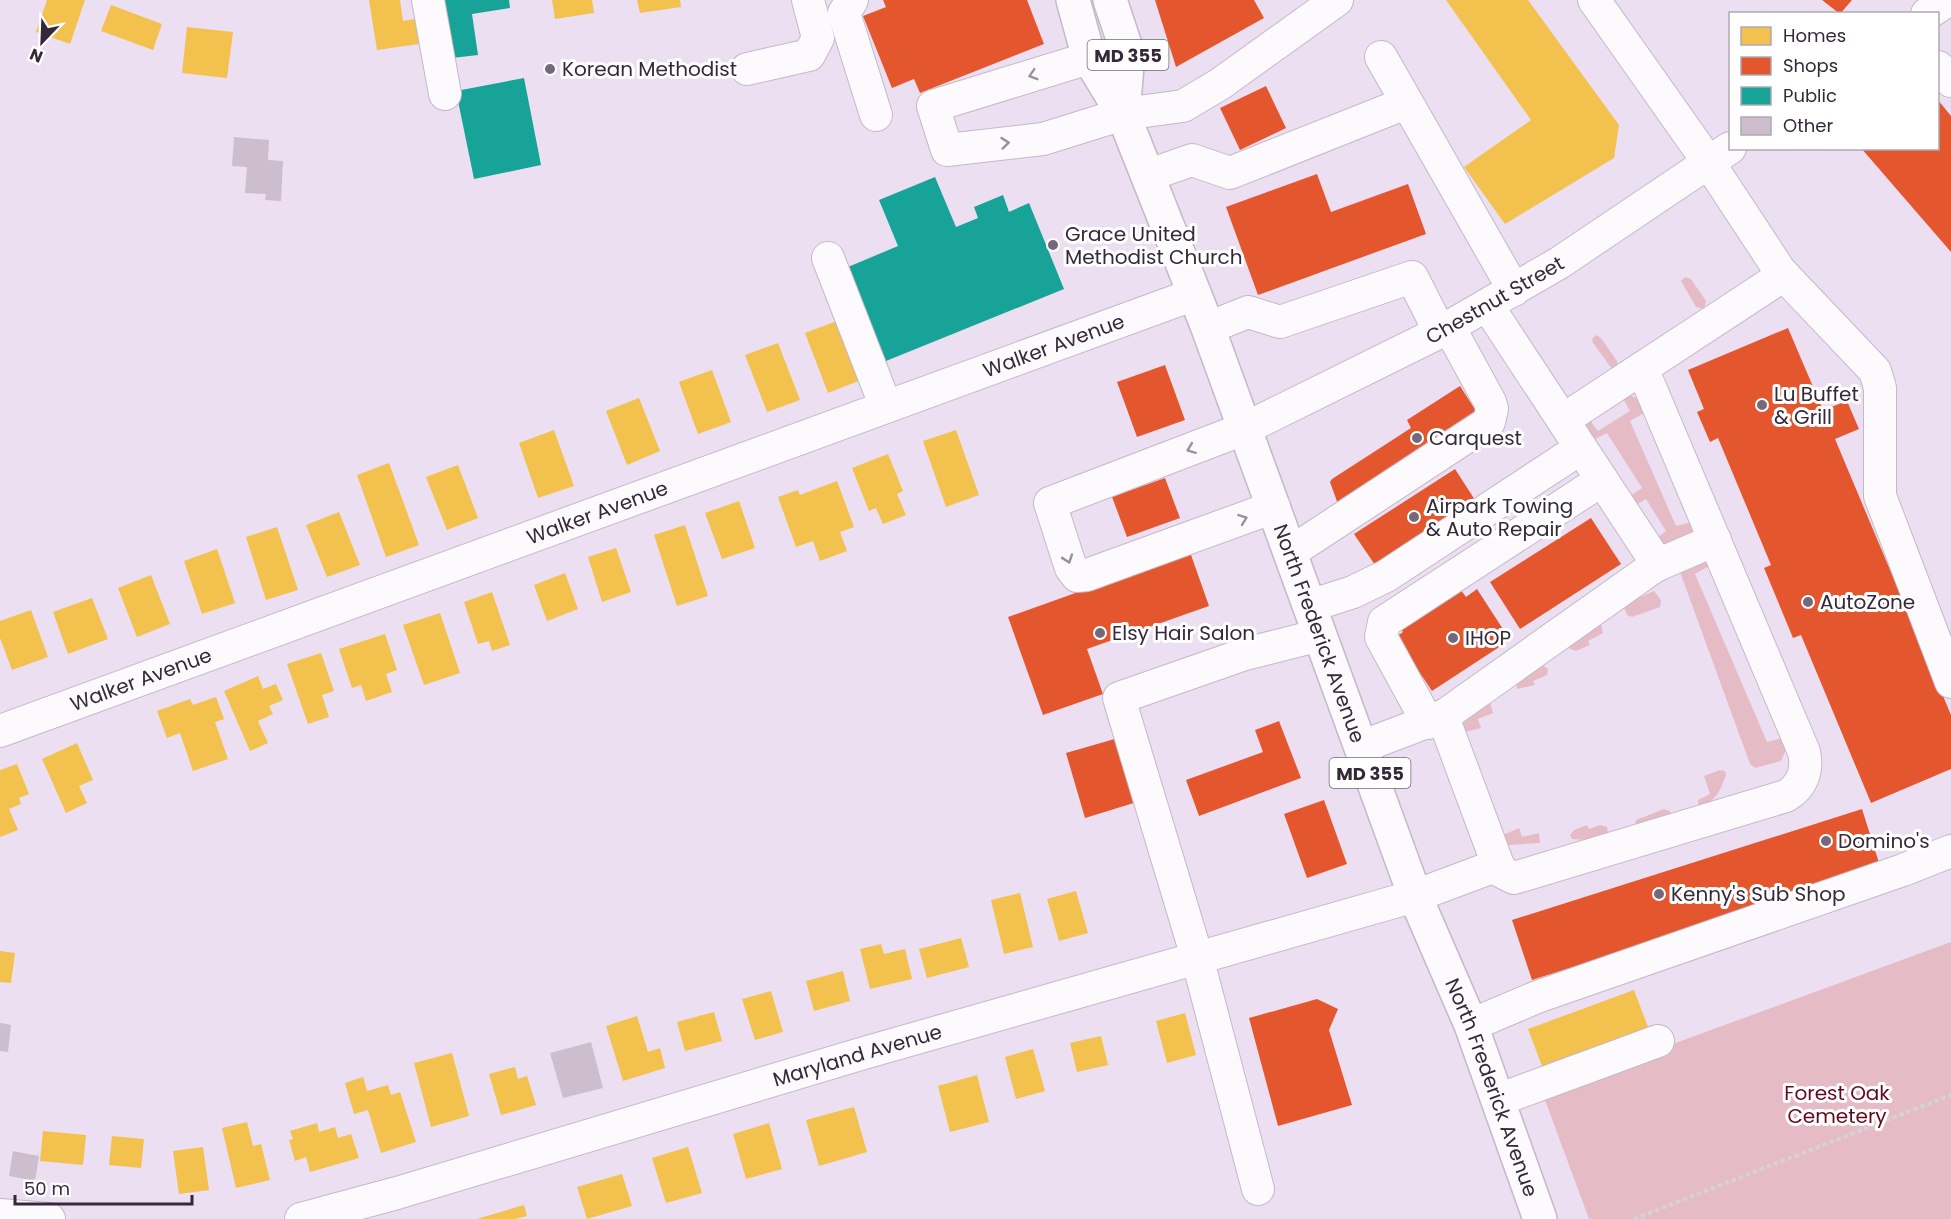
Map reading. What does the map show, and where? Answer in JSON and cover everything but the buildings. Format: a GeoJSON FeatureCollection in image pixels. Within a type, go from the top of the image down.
{"type":"FeatureCollection","features":[{"type":"Feature","properties":{"kind":"main road","name":"North Frederick Avenue"},"geometry":{"type":"LineString","coordinates":[[1073,0],[1089,58],[1124,114],[1195,294],[1415,896],[1471,1025],[1540,1219]]}},
{"type":"Feature","properties":{"kind":"main road","name":"North Frederick Avenue"},"geometry":{"type":"LineString","coordinates":[[1110,0],[1128,54],[1124,114]]}},
{"type":"Feature","properties":{"kind":"street"},"geometry":{"type":"LineString","coordinates":[[428,0],[445,94]]}},
{"type":"Feature","properties":{"kind":"street"},"geometry":{"type":"LineString","coordinates":[[747,69],[809,55],[818,38],[808,0]]}},
{"type":"Feature","properties":{"kind":"street"},"geometry":{"type":"LineString","coordinates":[[852,0],[844,13],[876,115]]}},
{"type":"Feature","properties":{"kind":"street"},"geometry":{"type":"LineString","coordinates":[[1089,58],[933,106],[947,150],[1043,139],[1124,114],[1183,106],[1220,84],[1336,0]]}},
{"type":"Feature","properties":{"kind":"street"},"geometry":{"type":"LineString","coordinates":[[1594,0],[1720,155],[1784,276],[1878,376],[1880,496],[1951,682]]}},
{"type":"Feature","properties":{"kind":"street"},"geometry":{"type":"LineString","coordinates":[[1930,12],[1948,0]]}},
{"type":"Feature","properties":{"kind":"street"},"geometry":{"type":"LineString","coordinates":[[1381,57],[1514,290]]}},
{"type":"Feature","properties":{"kind":"street"},"geometry":{"type":"LineString","coordinates":[[1939,68],[1951,81]]}},
{"type":"Feature","properties":{"kind":"street"},"geometry":{"type":"LineString","coordinates":[[1149,175],[1192,160],[1230,173],[1406,103]]}},
{"type":"Feature","properties":{"kind":"street","name":"Chestnut Street"},"geometry":{"type":"LineString","coordinates":[[1274,507],[1087,575],[1077,576],[1071,568],[1050,503],[1245,428],[1444,329],[1514,290],[1720,155]]}},
{"type":"Feature","properties":{"kind":"street"},"geometry":{"type":"LineString","coordinates":[[828,258],[886,406]]}},
{"type":"Feature","properties":{"kind":"street"},"geometry":{"type":"LineString","coordinates":[[1563,420],[1784,276]]}},
{"type":"Feature","properties":{"kind":"street"},"geometry":{"type":"LineString","coordinates":[[1208,328],[1248,312],[1280,322],[1413,277],[1490,402],[1492,409],[1489,422],[1291,552]]}},
{"type":"Feature","properties":{"kind":"street","name":"Walker Avenue"},"geometry":{"type":"LineString","coordinates":[[0,731],[1195,294]]}},
{"type":"Feature","properties":{"kind":"street"},"geometry":{"type":"LineString","coordinates":[[1487,305],[1658,565]]}},
{"type":"Feature","properties":{"kind":"street"},"geometry":{"type":"LineString","coordinates":[[1602,480],[1384,622],[1381,637],[1435,720],[1498,866],[1508,876],[1522,877],[1786,796],[1799,784],[1806,766],[1804,752],[1642,368]]}},
{"type":"Feature","properties":{"kind":"street"},"geometry":{"type":"LineString","coordinates":[[1257,1189],[1197,957],[1119,698],[1245,654],[1315,620],[1353,592],[1386,576],[1581,448]]}},
{"type":"Feature","properties":{"kind":"street"},"geometry":{"type":"LineString","coordinates":[[1361,747],[1435,720],[1658,565],[1715,540]]}},
{"type":"Feature","properties":{"kind":"street"},"geometry":{"type":"LineString","coordinates":[[1471,1025],[1537,997],[1903,870],[1951,851]]}},
{"type":"Feature","properties":{"kind":"street","name":"Maryland Avenue"},"geometry":{"type":"LineString","coordinates":[[301,1219],[401,1206],[852,1056],[1415,896],[1498,866]]}},
{"type":"Feature","properties":{"kind":"street"},"geometry":{"type":"LineString","coordinates":[[1498,1100],[1658,1041]]}},
{"type":"Feature","properties":{"kind":"street"},"geometry":{"type":"LineString","coordinates":[[0,1215],[49,1219]]}},
{"type":"Feature","properties":{"kind":"path"},"geometry":{"type":"LineString","coordinates":[[1634,1219],[1951,1095]]}},
{"type":"Feature","properties":{"kind":"green space"},"geometry":{"type":"Polygon","coordinates":[[[1685,277],[1691,279],[1706,301],[1704,309],[1696,307],[1681,281],[1685,277]]]}},
{"type":"Feature","properties":{"kind":"green space"},"geometry":{"type":"Polygon","coordinates":[[[1596,335],[1601,338],[1618,366],[1612,369],[1593,343],[1592,339],[1596,335]]]}},
{"type":"Feature","properties":{"kind":"green space"},"geometry":{"type":"Polygon","coordinates":[[[1628,394],[1640,400],[1644,413],[1630,421],[1676,526],[1692,522],[1695,528],[1691,533],[1663,545],[1655,539],[1666,531],[1646,499],[1636,505],[1629,497],[1642,488],[1607,433],[1591,441],[1582,421],[1589,419],[1598,431],[1630,411],[1624,400],[1628,394]]]}},
{"type":"Feature","properties":{"kind":"green space"},"geometry":{"type":"Polygon","coordinates":[[[1706,557],[1709,566],[1695,574],[1767,742],[1782,738],[1787,747],[1781,761],[1755,768],[1750,764],[1680,572],[1706,557]]]}},
{"type":"Feature","properties":{"kind":"green space"},"geometry":{"type":"Polygon","coordinates":[[[1654,591],[1661,600],[1660,607],[1632,617],[1627,615],[1623,605],[1654,591]]]}},
{"type":"Feature","properties":{"kind":"green space"},"geometry":{"type":"Polygon","coordinates":[[[1601,624],[1603,633],[1588,641],[1590,645],[1576,651],[1570,649],[1568,642],[1601,624]]]}},
{"type":"Feature","properties":{"kind":"green space"},"geometry":{"type":"Polygon","coordinates":[[[1542,665],[1548,669],[1547,675],[1533,681],[1535,685],[1517,689],[1516,682],[1542,665]]]}},
{"type":"Feature","properties":{"kind":"green space"},"geometry":{"type":"Polygon","coordinates":[[[1490,702],[1493,713],[1478,719],[1481,728],[1465,732],[1459,720],[1490,702]]]}},
{"type":"Feature","properties":{"kind":"green space"},"geometry":{"type":"Polygon","coordinates":[[[1720,770],[1725,771],[1726,775],[1719,791],[1709,803],[1698,808],[1698,800],[1710,794],[1704,776],[1720,770]]]}},
{"type":"Feature","properties":{"kind":"green space"},"geometry":{"type":"Polygon","coordinates":[[[1664,809],[1670,811],[1671,816],[1635,826],[1636,820],[1664,809]]]}},
{"type":"Feature","properties":{"kind":"green space"},"geometry":{"type":"Polygon","coordinates":[[[1587,825],[1589,829],[1600,825],[1607,827],[1608,833],[1587,840],[1572,839],[1570,835],[1574,830],[1587,825]]]}},
{"type":"Feature","properties":{"kind":"green space"},"geometry":{"type":"Polygon","coordinates":[[[1519,828],[1522,837],[1539,833],[1540,843],[1508,845],[1504,843],[1503,835],[1519,828]]]}},
{"type":"Feature","properties":{"kind":"green space","name":"Forest Oak Cemetery"},"geometry":{"type":"Polygon","coordinates":[[[1951,942],[1951,1219],[1589,1219],[1542,1092],[1951,942]]]}},
{"type":"Feature","properties":{"kind":"place","name":"Korean Methodist"},"geometry":{"type":"Point","coordinates":[550,69]}},
{"type":"Feature","properties":{"kind":"place","name":"Grace United Methodist Church"},"geometry":{"type":"Point","coordinates":[1053,245]}},
{"type":"Feature","properties":{"kind":"place","name":"Lu Buffet & Grill"},"geometry":{"type":"Point","coordinates":[1762,405]}},
{"type":"Feature","properties":{"kind":"place","name":"Carquest"},"geometry":{"type":"Point","coordinates":[1417,438]}},
{"type":"Feature","properties":{"kind":"place","name":"Airpark Towing & Auto Repair"},"geometry":{"type":"Point","coordinates":[1414,517]}},
{"type":"Feature","properties":{"kind":"place","name":"AutoZone"},"geometry":{"type":"Point","coordinates":[1808,602]}},
{"type":"Feature","properties":{"kind":"place","name":"Elsy Hair Salon"},"geometry":{"type":"Point","coordinates":[1100,633]}},
{"type":"Feature","properties":{"kind":"place","name":"IHOP"},"geometry":{"type":"Point","coordinates":[1453,638]}},
{"type":"Feature","properties":{"kind":"place","name":"Domino's"},"geometry":{"type":"Point","coordinates":[1826,841]}},
{"type":"Feature","properties":{"kind":"place","name":"Kenny's Sub Shop"},"geometry":{"type":"Point","coordinates":[1659,894]}}]}
